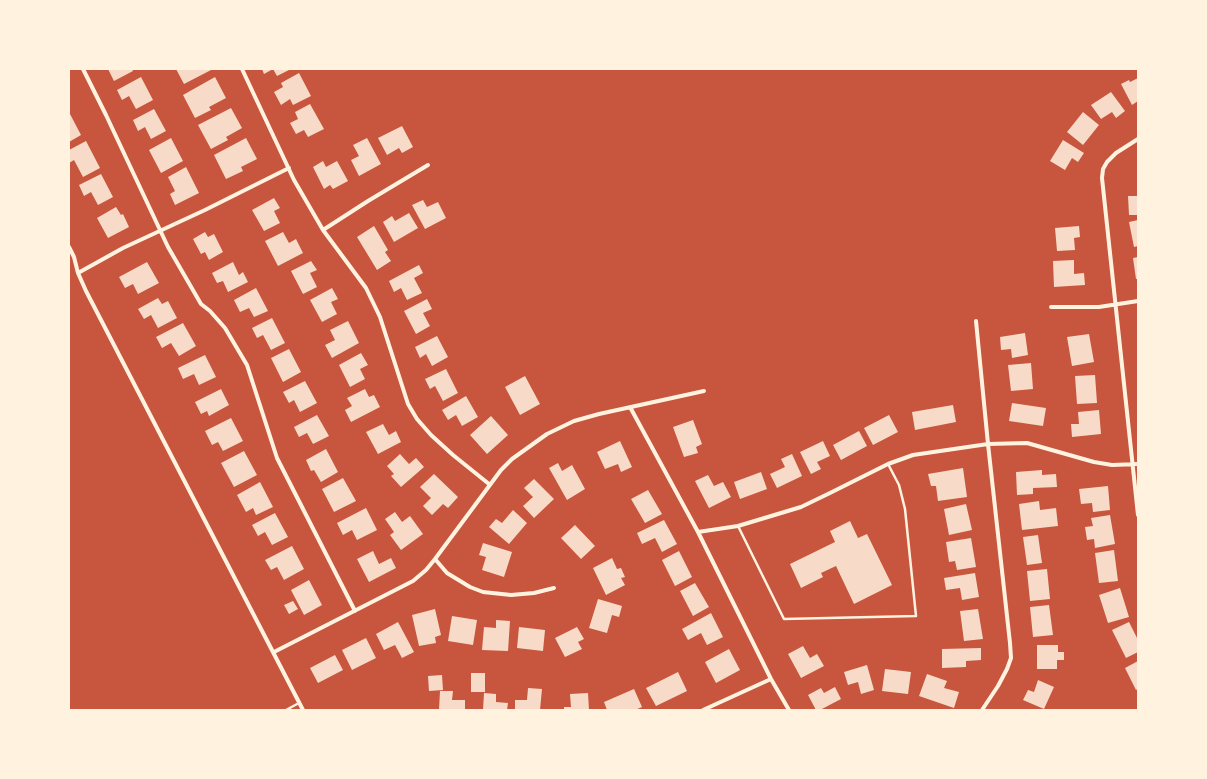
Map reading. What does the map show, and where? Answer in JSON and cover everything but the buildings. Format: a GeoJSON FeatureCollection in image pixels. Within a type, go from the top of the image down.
{"type":"FeatureCollection","features":[{"type":"Feature","properties":{"kind":"street"},"geometry":{"type":"LineString","coordinates":[[83,69],[160,232],[201,304],[210,310],[225,328],[248,365],[277,458],[355,611]]}},
{"type":"Feature","properties":{"kind":"street"},"geometry":{"type":"LineString","coordinates":[[242,69],[294,180],[323,230],[366,288],[380,317],[408,404],[417,419],[431,435],[489,484]]}},
{"type":"Feature","properties":{"kind":"street"},"geometry":{"type":"LineString","coordinates":[[1138,139],[1116,153],[1107,162],[1103,169],[1102,178],[1138,515]]}},
{"type":"Feature","properties":{"kind":"street"},"geometry":{"type":"LineString","coordinates":[[323,230],[428,165]]}},
{"type":"Feature","properties":{"kind":"street"},"geometry":{"type":"LineString","coordinates":[[78,274],[123,248],[160,232],[289,168]]}},
{"type":"Feature","properties":{"kind":"street"},"geometry":{"type":"LineString","coordinates":[[69,247],[74,257],[78,274],[158,432],[303,710]]}},
{"type":"Feature","properties":{"kind":"street"},"geometry":{"type":"LineString","coordinates":[[1051,307],[1115,305],[1138,301]]}},
{"type":"Feature","properties":{"kind":"street"},"geometry":{"type":"LineString","coordinates":[[976,321],[1011,658],[1001,680],[982,710]]}},
{"type":"Feature","properties":{"kind":"street"},"geometry":{"type":"LineString","coordinates":[[274,652],[320,627],[413,581],[426,570],[435,559],[489,484],[501,470],[547,434],[574,421],[704,391]]}},
{"type":"Feature","properties":{"kind":"street"},"geometry":{"type":"LineString","coordinates":[[630,407],[698,532],[771,679],[789,710]]}},
{"type":"Feature","properties":{"kind":"street"},"geometry":{"type":"LineString","coordinates":[[698,532],[738,526],[801,507],[888,464],[913,455],[988,444],[1027,443],[1094,462],[1112,465],[1138,464]]}},
{"type":"Feature","properties":{"kind":"street"},"geometry":{"type":"LineString","coordinates":[[435,559],[447,573],[483,592],[512,595],[534,593],[554,588]]}},
{"type":"Feature","properties":{"kind":"street"},"geometry":{"type":"LineString","coordinates":[[702,710],[771,679]]}},
{"type":"Feature","properties":{"kind":"lane"},"geometry":{"type":"LineString","coordinates":[[738,526],[784,619],[916,616],[905,510],[900,485],[888,464]]}},
{"type":"Feature","properties":{"kind":"lane"},"geometry":{"type":"LineString","coordinates":[[286,710],[300,703]]}}]}
